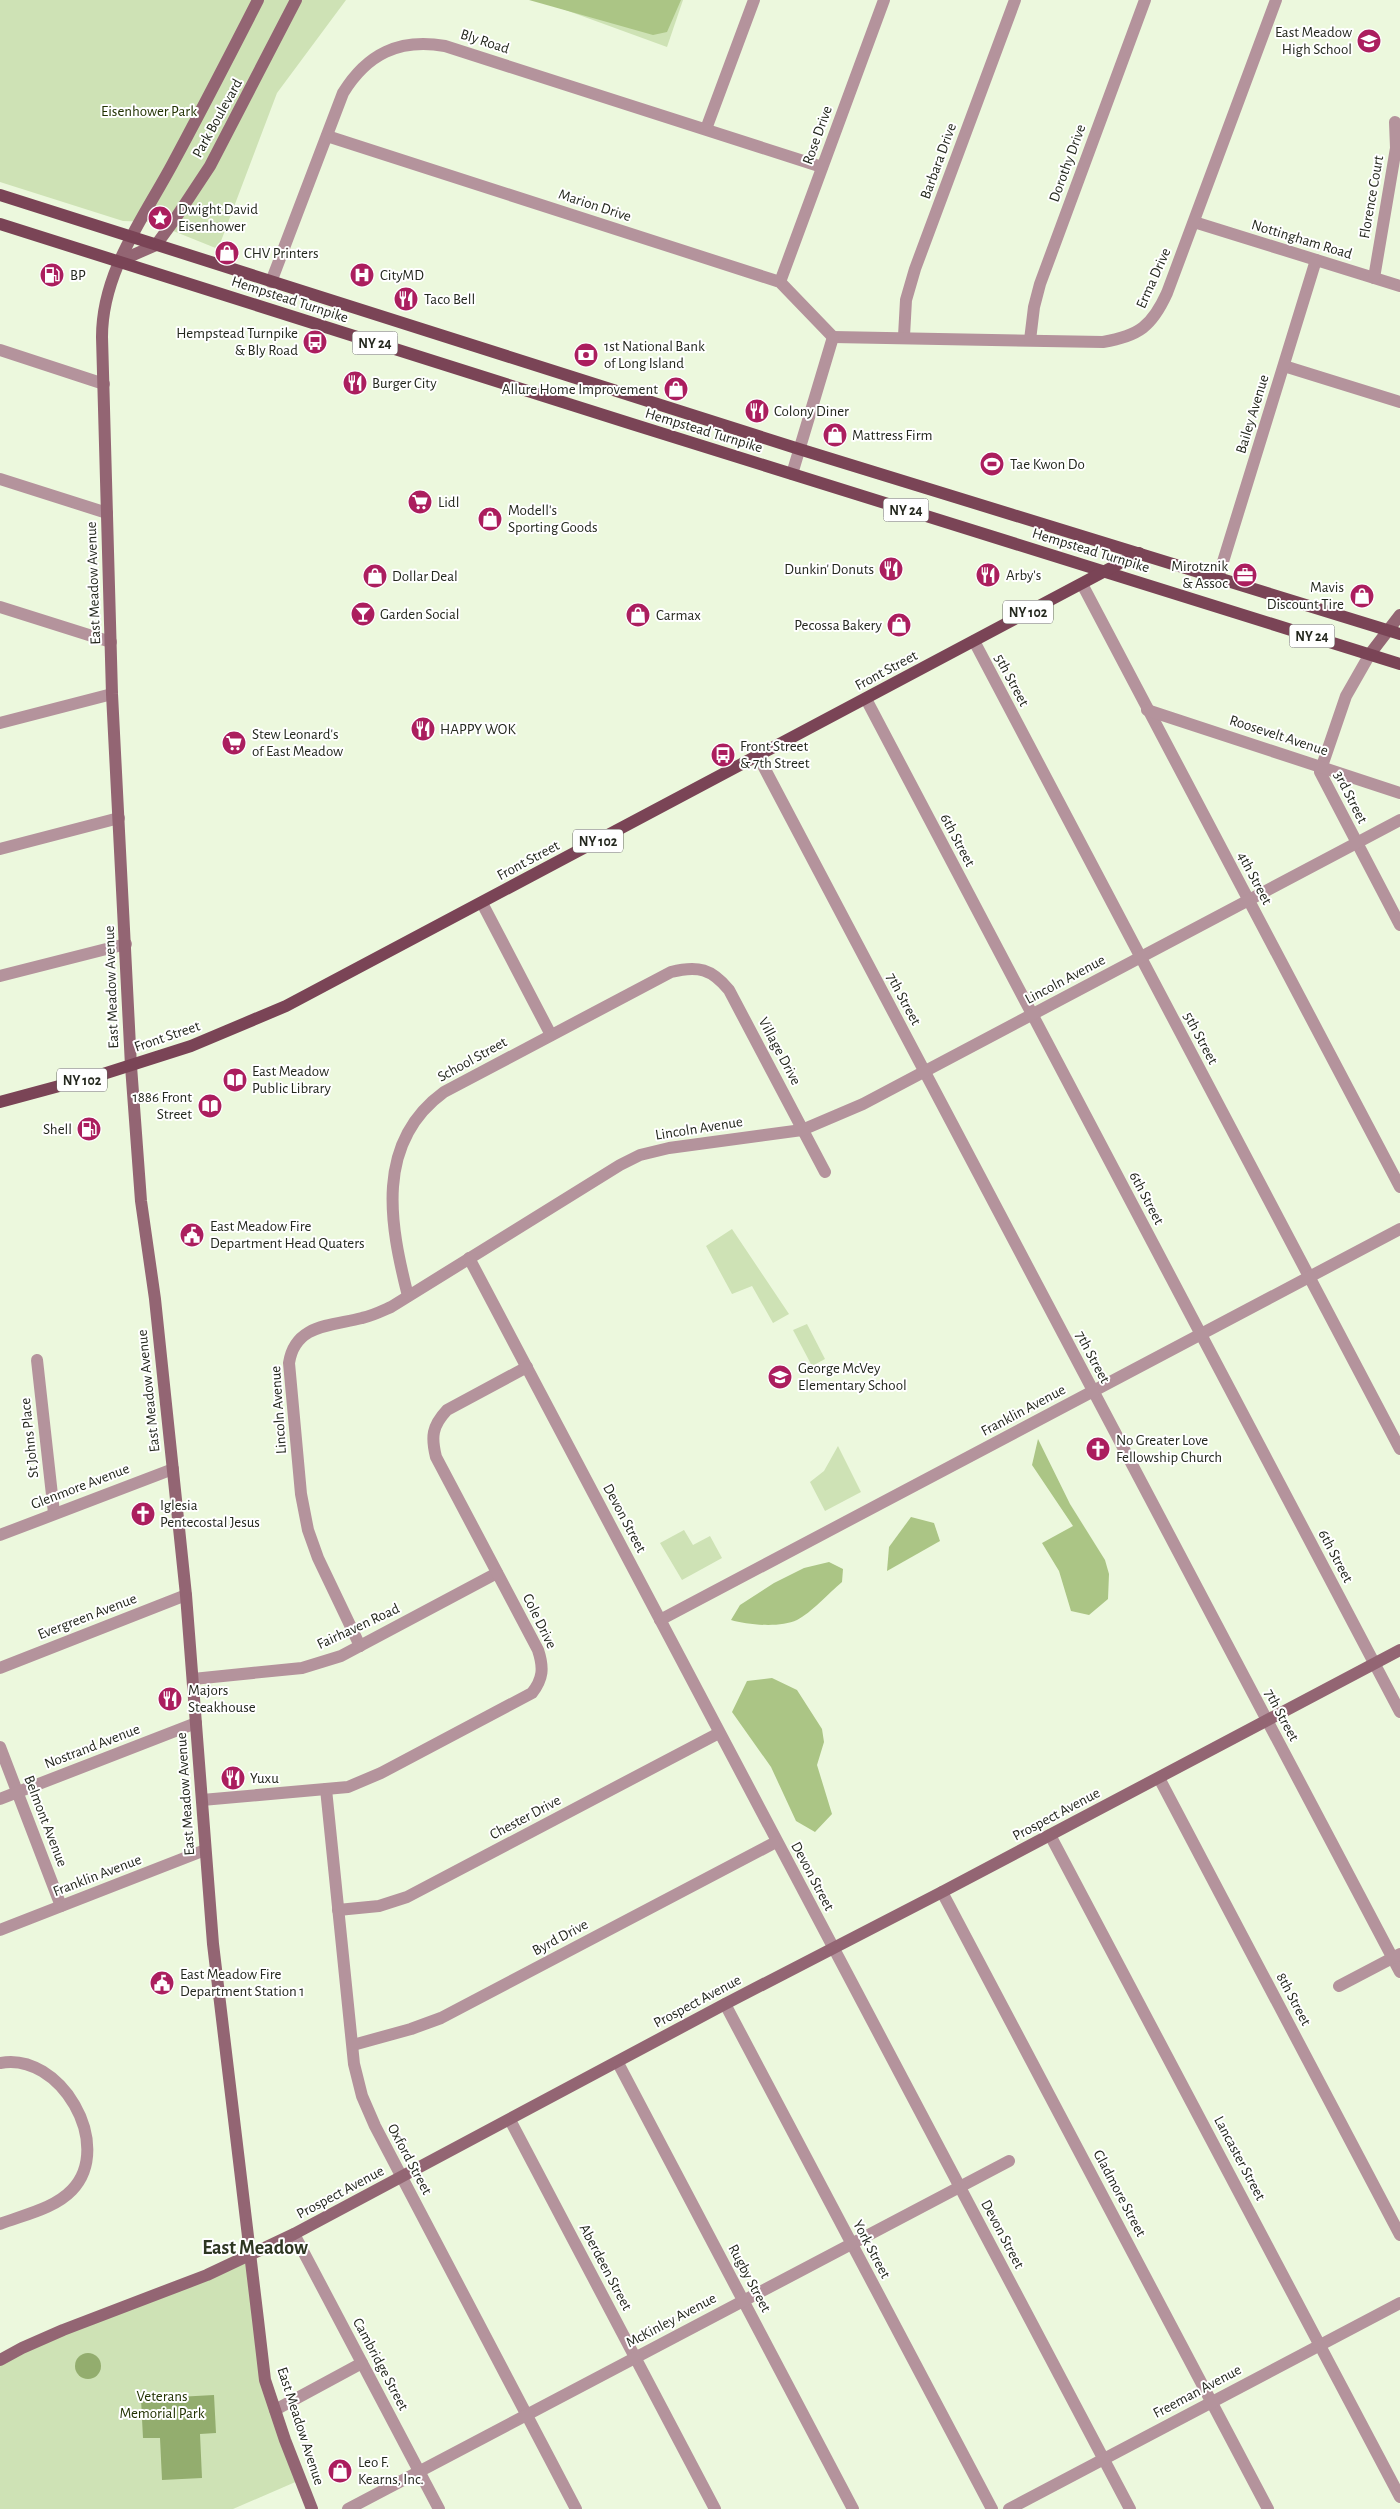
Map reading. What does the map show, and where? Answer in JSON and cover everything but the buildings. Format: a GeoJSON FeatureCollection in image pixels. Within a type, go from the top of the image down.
{"type":"FeatureCollection","features":[{"type":"Feature","properties":{"kind":"main road","name":"Hempstead Turnpike"},"geometry":{"type":"LineString","coordinates":[[0,196],[799,449],[1394,632]]}},
{"type":"Feature","properties":{"kind":"main road","name":"Hempstead Turnpike"},"geometry":{"type":"LineString","coordinates":[[0,224],[1400,664]]}},
{"type":"Feature","properties":{"kind":"main road","name":"Front Street"},"geometry":{"type":"LineString","coordinates":[[0,1102],[131,1066],[220,1036],[286,1006],[1139,553]]}},
{"type":"Feature","properties":{"kind":"street","name":"Park Boulevard"},"geometry":{"type":"LineString","coordinates":[[132,238],[258,0]]}},
{"type":"Feature","properties":{"kind":"street","name":"Park Boulevard"},"geometry":{"type":"LineString","coordinates":[[156,246],[210,166],[296,0]]}},
{"type":"Feature","properties":{"kind":"street"},"geometry":{"type":"LineString","coordinates":[[706,129],[754,0]]}},
{"type":"Feature","properties":{"kind":"street","name":"Rose Drive"},"geometry":{"type":"LineString","coordinates":[[780,282],[884,0]]}},
{"type":"Feature","properties":{"kind":"street","name":"Barbara Drive"},"geometry":{"type":"LineString","coordinates":[[904,336],[906,300],[915,269],[1015,0]]}},
{"type":"Feature","properties":{"kind":"street","name":"Dorothy Drive"},"geometry":{"type":"LineString","coordinates":[[1030,340],[1034,307],[1040,284],[1145,0]]}},
{"type":"Feature","properties":{"kind":"street","name":"Erma Drive"},"geometry":{"type":"LineString","coordinates":[[833,337],[904,336],[1103,342],[1124,338],[1140,331],[1159,311],[1276,0]]}},
{"type":"Feature","properties":{"kind":"street","name":"Bly Road"},"geometry":{"type":"LineString","coordinates":[[271,282],[343,93],[363,66],[382,53],[399,46],[429,43],[445,46],[822,167]]}},
{"type":"Feature","properties":{"kind":"street","name":"Florence Court"},"geometry":{"type":"LineString","coordinates":[[1374,278],[1396,148],[1395,122]]}},
{"type":"Feature","properties":{"kind":"street","name":"Marion Drive"},"geometry":{"type":"LineString","coordinates":[[327,136],[780,282],[833,337]]}},
{"type":"Feature","properties":{"kind":"street","name":"Nottingham Road"},"geometry":{"type":"LineString","coordinates":[[1194,222],[1400,286]]}},
{"type":"Feature","properties":{"kind":"street","name":"East Meadow Avenue"},"geometry":{"type":"LineString","coordinates":[[132,238],[117,262],[103,310],[112,694],[131,1066],[141,1201],[154,1299],[186,1595],[213,1944],[265,2380],[312,2509]]}},
{"type":"Feature","properties":{"kind":"street"},"geometry":{"type":"LineString","coordinates":[[117,262],[156,246]]}},
{"type":"Feature","properties":{"kind":"street","name":"Bailey Avenue"},"geometry":{"type":"LineString","coordinates":[[1218,578],[1316,260]]}},
{"type":"Feature","properties":{"kind":"street"},"geometry":{"type":"LineString","coordinates":[[792,474],[833,337]]}},
{"type":"Feature","properties":{"kind":"street"},"geometry":{"type":"LineString","coordinates":[[0,350],[104,384]]}},
{"type":"Feature","properties":{"kind":"street"},"geometry":{"type":"LineString","coordinates":[[1284,366],[1400,402]]}},
{"type":"Feature","properties":{"kind":"street"},"geometry":{"type":"LineString","coordinates":[[0,479],[107,513]]}},
{"type":"Feature","properties":{"kind":"street","name":"4th Street"},"geometry":{"type":"LineString","coordinates":[[1082,584],[1400,1187]]}},
{"type":"Feature","properties":{"kind":"street"},"geometry":{"type":"LineString","coordinates":[[0,606],[111,642]]}},
{"type":"Feature","properties":{"kind":"street"},"geometry":{"type":"LineString","coordinates":[[1370,654],[1394,632],[1400,615]]}},
{"type":"Feature","properties":{"kind":"street","name":"5th Street"},"geometry":{"type":"LineString","coordinates":[[974,641],[1400,1449]]}},
{"type":"Feature","properties":{"kind":"street","name":"3rd Street"},"geometry":{"type":"LineString","coordinates":[[1370,654],[1346,696],[1320,772],[1400,925]]}},
{"type":"Feature","properties":{"kind":"street"},"geometry":{"type":"LineString","coordinates":[[0,723],[112,694]]}},
{"type":"Feature","properties":{"kind":"street","name":"6th Street"},"geometry":{"type":"LineString","coordinates":[[866,699],[1400,1712]]}},
{"type":"Feature","properties":{"kind":"street","name":"Roosevelt Avenue"},"geometry":{"type":"LineString","coordinates":[[1147,710],[1400,793]]}},
{"type":"Feature","properties":{"kind":"street","name":"7th Street"},"geometry":{"type":"LineString","coordinates":[[758,756],[1266,1720],[1396,1956],[1400,1972]]}},
{"type":"Feature","properties":{"kind":"street"},"geometry":{"type":"LineString","coordinates":[[0,849],[118,818]]}},
{"type":"Feature","properties":{"kind":"street","name":"Lincoln Avenue"},"geometry":{"type":"LineString","coordinates":[[360,1646],[318,1558],[308,1530],[301,1494],[289,1363],[291,1351],[300,1338],[313,1329],[364,1318],[391,1307],[620,1165],[640,1155],[669,1148],[802,1130],[863,1104],[1400,820]]}},
{"type":"Feature","properties":{"kind":"street"},"geometry":{"type":"LineString","coordinates":[[482,902],[550,1035]]}},
{"type":"Feature","properties":{"kind":"street"},"geometry":{"type":"LineString","coordinates":[[0,976],[126,944]]}},
{"type":"Feature","properties":{"kind":"street","name":"School Street"},"geometry":{"type":"LineString","coordinates":[[408,1296],[397,1254],[391,1191],[394,1166],[405,1137],[420,1114],[444,1092],[651,982],[672,972],[687,968]]}},
{"type":"Feature","properties":{"kind":"street","name":"Village Drive"},"geometry":{"type":"LineString","coordinates":[[687,968],[706,970],[720,979],[729,990],[824,1172]]}},
{"type":"Feature","properties":{"kind":"street","name":"Franklin Avenue"},"geometry":{"type":"LineString","coordinates":[[660,1620],[1400,1229]]}},
{"type":"Feature","properties":{"kind":"street","name":"Devon Street"},"geometry":{"type":"LineString","coordinates":[[469,1258],[1130,2509]]}},
{"type":"Feature","properties":{"kind":"street","name":"St Johns Place"},"geometry":{"type":"LineString","coordinates":[[37,1360],[54,1513]]}},
{"type":"Feature","properties":{"kind":"street","name":"Cole Drive"},"geometry":{"type":"LineString","coordinates":[[202,1800],[348,1787],[381,1773],[532,1693],[541,1681],[541,1659],[436,1457],[432,1434],[437,1421],[447,1410],[527,1367]]}},
{"type":"Feature","properties":{"kind":"street","name":"Glenmore Avenue"},"geometry":{"type":"LineString","coordinates":[[0,1536],[54,1513],[173,1469]]}},
{"type":"Feature","properties":{"kind":"street","name":"Fairhaven Road"},"geometry":{"type":"LineString","coordinates":[[193,1679],[302,1668],[341,1656],[497,1573]]}},
{"type":"Feature","properties":{"kind":"street","name":"Evergreen Avenue"},"geometry":{"type":"LineString","coordinates":[[0,1668],[186,1595]]}},
{"type":"Feature","properties":{"kind":"street","name":"Prospect Avenue"},"geometry":{"type":"LineString","coordinates":[[0,2360],[22,2348],[249,2257],[618,2063],[725,2004],[942,1892],[1400,1650]]}},
{"type":"Feature","properties":{"kind":"street","name":"Nostrand Avenue"},"geometry":{"type":"LineString","coordinates":[[0,1799],[196,1723]]}},
{"type":"Feature","properties":{"kind":"street","name":"Chester Drive"},"geometry":{"type":"LineString","coordinates":[[338,1910],[379,1906],[407,1897],[719,1732]]}},
{"type":"Feature","properties":{"kind":"street","name":"Belmont Avenue"},"geometry":{"type":"LineString","coordinates":[[0,1747],[62,1906]]}},
{"type":"Feature","properties":{"kind":"street","name":"8th Street"},"geometry":{"type":"LineString","coordinates":[[1159,1778],[1400,2235]]}},
{"type":"Feature","properties":{"kind":"street","name":"Oxford Street"},"geometry":{"type":"LineString","coordinates":[[326,1790],[354,2064],[362,2096],[402,2177],[576,2509]]}},
{"type":"Feature","properties":{"kind":"street","name":"Lancaster Street"},"geometry":{"type":"LineString","coordinates":[[1050,1835],[1400,2497]]}},
{"type":"Feature","properties":{"kind":"street","name":"Byrd Drive"},"geometry":{"type":"LineString","coordinates":[[353,2045],[411,2029],[441,2018],[776,1842]]}},
{"type":"Feature","properties":{"kind":"street","name":"Franklin Avenue"},"geometry":{"type":"LineString","coordinates":[[0,1930],[205,1850]]}},
{"type":"Feature","properties":{"kind":"street","name":"Gladmore Street"},"geometry":{"type":"LineString","coordinates":[[942,1892],[1268,2509]]}},
{"type":"Feature","properties":{"kind":"street"},"geometry":{"type":"LineString","coordinates":[[1339,1986],[1396,1956]]}},
{"type":"Feature","properties":{"kind":"street","name":"York Street"},"geometry":{"type":"LineString","coordinates":[[725,2004],[992,2509]]}},
{"type":"Feature","properties":{"kind":"street"},"geometry":{"type":"LineString","coordinates":[[0,2063],[14,2061],[28,2063],[43,2069],[58,2082],[76,2109],[86,2133],[88,2153],[86,2165],[78,2183],[62,2199],[0,2224]]}},
{"type":"Feature","properties":{"kind":"street","name":"Rugby Street"},"geometry":{"type":"LineString","coordinates":[[618,2063],[853,2509]]}},
{"type":"Feature","properties":{"kind":"street","name":"Aberdeen Street"},"geometry":{"type":"LineString","coordinates":[[510,2120],[715,2509]]}},
{"type":"Feature","properties":{"kind":"street","name":"McKinley Avenue"},"geometry":{"type":"LineString","coordinates":[[348,2509],[1009,2161]]}},
{"type":"Feature","properties":{"kind":"street","name":"Cambridge Street"},"geometry":{"type":"LineString","coordinates":[[294,2234],[439,2509]]}},
{"type":"Feature","properties":{"kind":"street","name":"Freeman Avenue"},"geometry":{"type":"LineString","coordinates":[[1009,2509],[1400,2303]]}},
{"type":"Feature","properties":{"kind":"street"},"geometry":{"type":"LineString","coordinates":[[275,2410],[362,2363]]}},
{"type":"Feature","properties":{"kind":"green space","name":"Eisenhower Park"},"geometry":{"type":"Polygon","coordinates":[[[0,0],[346,0],[277,93],[218,249],[151,222],[123,221],[0,182],[0,0]]]}},
{"type":"Feature","properties":{"kind":"green space"},"geometry":{"type":"Polygon","coordinates":[[[538,0],[683,0],[667,47],[538,0]]]}},
{"type":"Feature","properties":{"kind":"green space"},"geometry":{"type":"Polygon","coordinates":[[[732,1229],[789,1314],[773,1323],[752,1286],[732,1294],[706,1246],[732,1229]]]}},
{"type":"Feature","properties":{"kind":"green space"},"geometry":{"type":"Polygon","coordinates":[[[807,1324],[825,1359],[812,1366],[793,1330],[807,1324]]]}},
{"type":"Feature","properties":{"kind":"green space"},"geometry":{"type":"Polygon","coordinates":[[[838,1446],[861,1492],[825,1511],[810,1482],[824,1471],[838,1446]]]}},
{"type":"Feature","properties":{"kind":"green space"},"geometry":{"type":"Polygon","coordinates":[[[684,1530],[693,1545],[710,1536],[722,1558],[682,1580],[660,1543],[684,1530]]]}},
{"type":"Feature","properties":{"kind":"green space","name":"Veterans Memorial Park"},"geometry":{"type":"Polygon","coordinates":[[[249,2257],[265,2380],[300,2480],[233,2509],[0,2509],[0,2360],[249,2257]]]}},
{"type":"Feature","properties":{"kind":"shaded area"},"geometry":{"type":"Polygon","coordinates":[[[529,0],[681,0],[667,32],[653,35],[529,0]]]}},
{"type":"Feature","properties":{"kind":"shaded area"},"geometry":{"type":"Polygon","coordinates":[[[1038,1439],[1070,1504],[1105,1560],[1109,1574],[1108,1599],[1089,1615],[1071,1611],[1059,1571],[1042,1543],[1073,1526],[1032,1465],[1038,1439]]]}},
{"type":"Feature","properties":{"kind":"shaded area"},"geometry":{"type":"Polygon","coordinates":[[[911,1517],[934,1523],[940,1541],[887,1571],[889,1547],[911,1517]]]}},
{"type":"Feature","properties":{"kind":"shaded area"},"geometry":{"type":"Polygon","coordinates":[[[829,1562],[843,1569],[842,1582],[814,1608],[797,1620],[790,1623],[773,1625],[731,1620],[740,1605],[774,1583],[804,1568],[829,1562]]]}},
{"type":"Feature","properties":{"kind":"shaded area"},"geometry":{"type":"Polygon","coordinates":[[[772,1678],[797,1690],[822,1729],[824,1742],[817,1765],[832,1814],[815,1832],[796,1821],[771,1767],[732,1712],[747,1681],[772,1678]]]}},
{"type":"Feature","properties":{"kind":"shaded area"},"geometry":{"type":"Polygon","coordinates":[[[88,2353],[97,2357],[101,2366],[97,2375],[88,2379],[79,2375],[75,2366],[79,2357],[88,2353]]]}},
{"type":"Feature","properties":{"kind":"shaded area"},"geometry":{"type":"Polygon","coordinates":[[[214,2395],[216,2433],[200,2434],[202,2478],[162,2480],[160,2438],[143,2438],[141,2399],[214,2395]]]}},
{"type":"Feature","properties":{"kind":"place","name":"East Meadow High School"},"geometry":{"type":"Point","coordinates":[1369,41]}},
{"type":"Feature","properties":{"kind":"place","name":"Dwight David Eisenhower"},"geometry":{"type":"Point","coordinates":[160,218]}},
{"type":"Feature","properties":{"kind":"place","name":"CHV Printers"},"geometry":{"type":"Point","coordinates":[227,253]}},
{"type":"Feature","properties":{"kind":"place","name":"BP"},"geometry":{"type":"Point","coordinates":[52,275]}},
{"type":"Feature","properties":{"kind":"place","name":"CityMD"},"geometry":{"type":"Point","coordinates":[362,275]}},
{"type":"Feature","properties":{"kind":"place","name":"Taco Bell"},"geometry":{"type":"Point","coordinates":[406,299]}},
{"type":"Feature","properties":{"kind":"place","name":"Hempstead Turnpike & Bly Road"},"geometry":{"type":"Point","coordinates":[315,342]}},
{"type":"Feature","properties":{"kind":"place","name":"1st National Bank of Long Island"},"geometry":{"type":"Point","coordinates":[586,355]}},
{"type":"Feature","properties":{"kind":"place","name":"Burger City"},"geometry":{"type":"Point","coordinates":[355,383]}},
{"type":"Feature","properties":{"kind":"place","name":"Allure Home Improvement"},"geometry":{"type":"Point","coordinates":[676,389]}},
{"type":"Feature","properties":{"kind":"place","name":"Colony Diner"},"geometry":{"type":"Point","coordinates":[757,411]}},
{"type":"Feature","properties":{"kind":"place","name":"Mattress Firm"},"geometry":{"type":"Point","coordinates":[835,435]}},
{"type":"Feature","properties":{"kind":"place","name":"Tae Kwon Do"},"geometry":{"type":"Point","coordinates":[992,464]}},
{"type":"Feature","properties":{"kind":"place","name":"Lidl"},"geometry":{"type":"Point","coordinates":[420,502]}},
{"type":"Feature","properties":{"kind":"place","name":"Modell's Sporting Goods"},"geometry":{"type":"Point","coordinates":[490,519]}},
{"type":"Feature","properties":{"kind":"place","name":"Dunkin' Donuts"},"geometry":{"type":"Point","coordinates":[891,569]}},
{"type":"Feature","properties":{"kind":"place","name":"Arby's"},"geometry":{"type":"Point","coordinates":[988,575]}},
{"type":"Feature","properties":{"kind":"place","name":"Mirotznik & Assoc"},"geometry":{"type":"Point","coordinates":[1245,575]}},
{"type":"Feature","properties":{"kind":"place","name":"Dollar Deal"},"geometry":{"type":"Point","coordinates":[375,576]}},
{"type":"Feature","properties":{"kind":"place","name":"Mavis Discount Tire"},"geometry":{"type":"Point","coordinates":[1362,596]}},
{"type":"Feature","properties":{"kind":"place","name":"Garden Social"},"geometry":{"type":"Point","coordinates":[363,614]}},
{"type":"Feature","properties":{"kind":"place","name":"Carmax"},"geometry":{"type":"Point","coordinates":[638,615]}},
{"type":"Feature","properties":{"kind":"place","name":"Pecossa Bakery"},"geometry":{"type":"Point","coordinates":[899,625]}},
{"type":"Feature","properties":{"kind":"place","name":"HAPPY WOK"},"geometry":{"type":"Point","coordinates":[423,729]}},
{"type":"Feature","properties":{"kind":"place","name":"Stew Leonard's of East Meadow"},"geometry":{"type":"Point","coordinates":[234,743]}},
{"type":"Feature","properties":{"kind":"place","name":"Front Street & 7th Street"},"geometry":{"type":"Point","coordinates":[723,755]}},
{"type":"Feature","properties":{"kind":"place","name":"East Meadow Public Library"},"geometry":{"type":"Point","coordinates":[235,1080]}},
{"type":"Feature","properties":{"kind":"place","name":"1886 Front Street"},"geometry":{"type":"Point","coordinates":[210,1106]}},
{"type":"Feature","properties":{"kind":"place","name":"Shell"},"geometry":{"type":"Point","coordinates":[89,1129]}},
{"type":"Feature","properties":{"kind":"place","name":"East Meadow Fire Department Head Quaters"},"geometry":{"type":"Point","coordinates":[192,1235]}},
{"type":"Feature","properties":{"kind":"place","name":"George McVey Elementary School"},"geometry":{"type":"Point","coordinates":[780,1377]}},
{"type":"Feature","properties":{"kind":"place","name":"No Greater Love Fellowship Church"},"geometry":{"type":"Point","coordinates":[1098,1449]}},
{"type":"Feature","properties":{"kind":"place","name":"Iglesia Pentecostal Jesus"},"geometry":{"type":"Point","coordinates":[143,1514]}},
{"type":"Feature","properties":{"kind":"place","name":"Majors Steakhouse"},"geometry":{"type":"Point","coordinates":[170,1699]}},
{"type":"Feature","properties":{"kind":"place","name":"Yuxu"},"geometry":{"type":"Point","coordinates":[233,1778]}},
{"type":"Feature","properties":{"kind":"place","name":"East Meadow Fire Department Station 1"},"geometry":{"type":"Point","coordinates":[162,1983]}},
{"type":"Feature","properties":{"kind":"place","name":"Leo F. Kearns, Inc."},"geometry":{"type":"Point","coordinates":[340,2471]}},
{"type":"Feature","properties":{"kind":"district","name":"East Meadow"},"geometry":{"type":"Point","coordinates":[255,2247]}}]}
